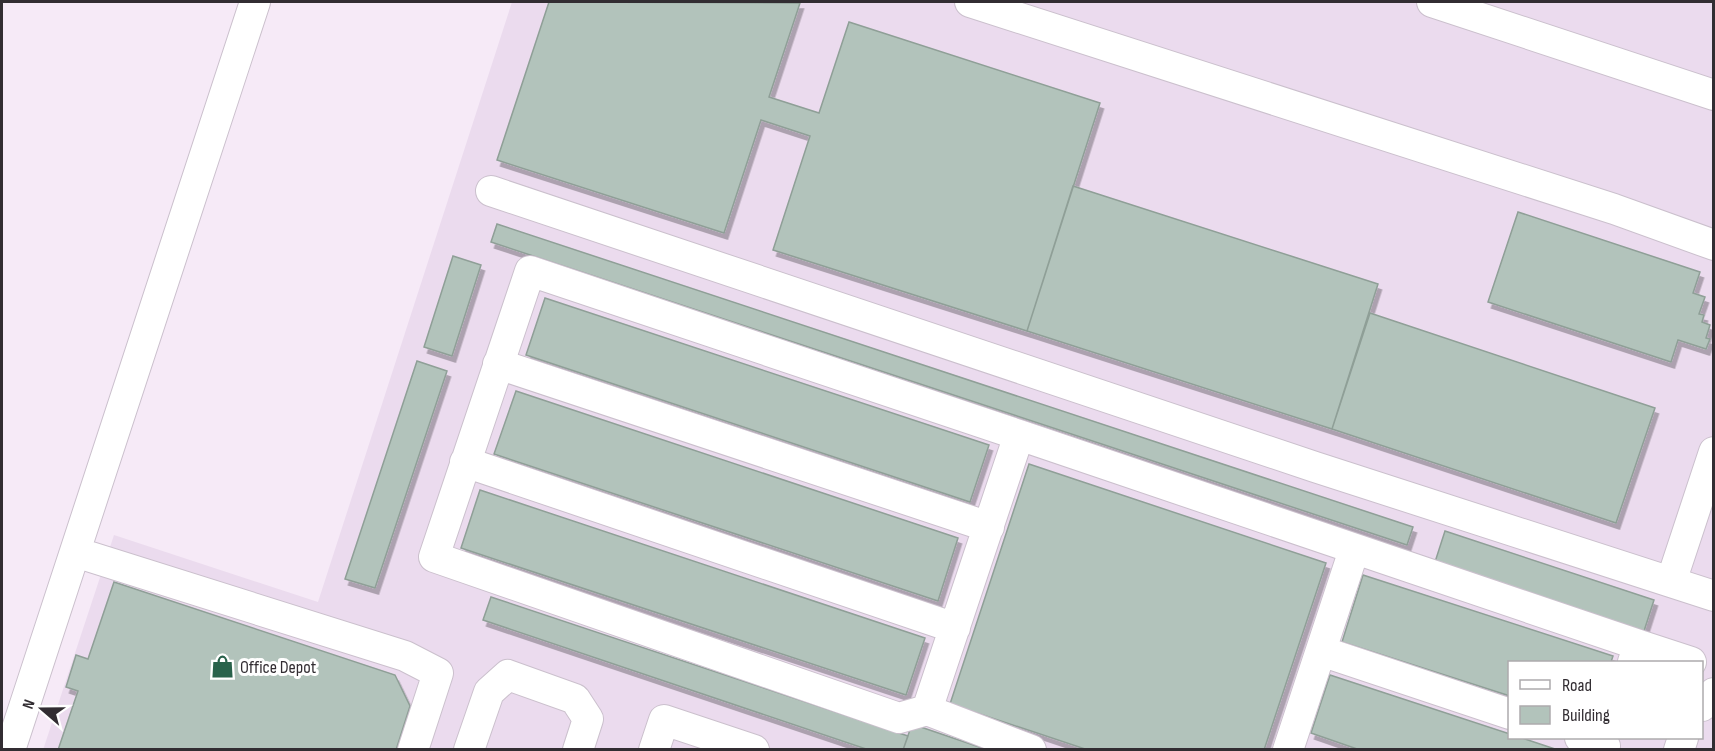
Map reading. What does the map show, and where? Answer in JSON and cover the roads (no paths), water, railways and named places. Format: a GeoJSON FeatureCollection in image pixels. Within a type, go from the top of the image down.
{"type":"FeatureCollection","features":[{"type":"Feature","properties":{"kind":"street"},"geometry":{"type":"LineString","coordinates":[[10,750],[255,2]]}},
{"type":"Feature","properties":{"kind":"street"},"geometry":{"type":"LineString","coordinates":[[970,2],[1614,209],[1713,245]]}},
{"type":"Feature","properties":{"kind":"street"},"geometry":{"type":"LineString","coordinates":[[1432,2],[1713,95]]}},
{"type":"Feature","properties":{"kind":"street"},"geometry":{"type":"LineString","coordinates":[[491,191],[1304,463],[1713,596]]}},
{"type":"Feature","properties":{"kind":"street"},"geometry":{"type":"LineString","coordinates":[[1031,750],[927,710],[898,718],[434,558],[530,272],[1020,435],[1354,550],[1636,654],[1679,661]]}},
{"type":"Feature","properties":{"kind":"street"},"geometry":{"type":"LineString","coordinates":[[498,364],[988,527]]}},
{"type":"Feature","properties":{"kind":"street"},"geometry":{"type":"LineString","coordinates":[[927,710],[1020,435]]}},
{"type":"Feature","properties":{"kind":"street"},"geometry":{"type":"LineString","coordinates":[[1671,582],[1713,452]]}},
{"type":"Feature","properties":{"kind":"street"},"geometry":{"type":"LineString","coordinates":[[465,462],[955,628]]}},
{"type":"Feature","properties":{"kind":"street"},"geometry":{"type":"LineString","coordinates":[[1298,747],[1321,651],[1354,550]]}},
{"type":"Feature","properties":{"kind":"street"},"geometry":{"type":"LineString","coordinates":[[75,552],[405,656],[438,674],[413,750]]}},
{"type":"Feature","properties":{"kind":"street"},"geometry":{"type":"LineString","coordinates":[[1321,651],[1508,714]]}},
{"type":"Feature","properties":{"kind":"street"},"geometry":{"type":"LineString","coordinates":[[469,750],[489,692],[508,675],[575,699],[588,719],[578,750]]}},
{"type":"Feature","properties":{"kind":"street"},"geometry":{"type":"LineString","coordinates":[[654,750],[664,720],[754,750]]}},
{"type":"Feature","properties":{"kind":"place","name":"Office Depot"},"geometry":{"type":"Point","coordinates":[222,667]}}]}
